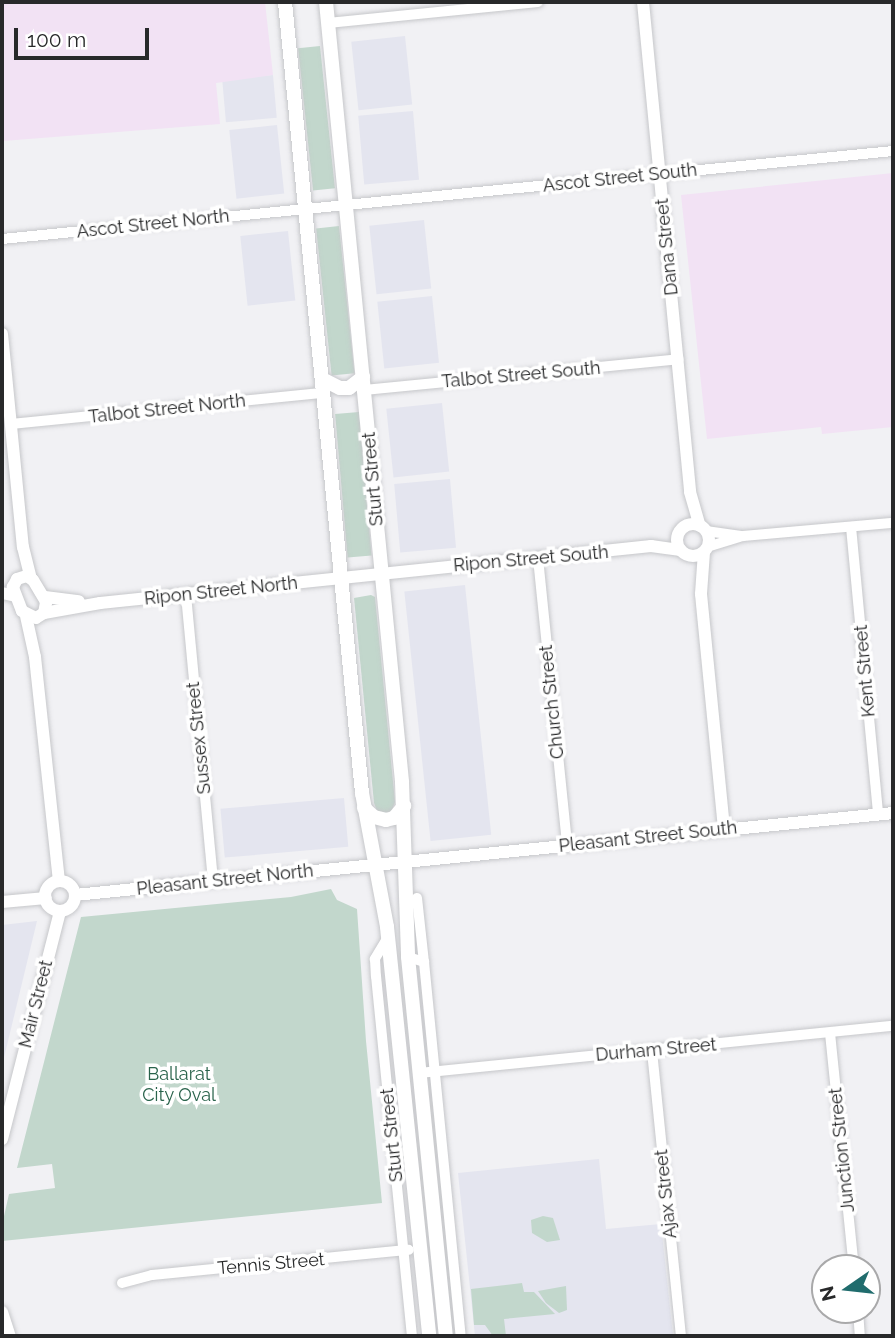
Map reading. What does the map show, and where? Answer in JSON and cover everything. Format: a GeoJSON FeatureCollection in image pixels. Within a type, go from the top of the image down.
{"type":"FeatureCollection","features":[{"type":"Feature","properties":{"kind":"main road","name":"Sturt Street"},"geometry":{"type":"LineString","coordinates":[[285,2],[364,807],[388,937],[429,1336]]}},
{"type":"Feature","properties":{"kind":"main road","name":"Sturt Street"},"geometry":{"type":"LineString","coordinates":[[326,2],[404,806],[408,957],[446,1336]]}},
{"type":"Feature","properties":{"kind":"main road"},"geometry":{"type":"LineString","coordinates":[[323,393],[340,388],[364,390]]}},
{"type":"Feature","properties":{"kind":"main road"},"geometry":{"type":"LineString","coordinates":[[323,393],[341,396],[364,390]]}},
{"type":"Feature","properties":{"kind":"main road"},"geometry":{"type":"LineString","coordinates":[[364,807],[374,817],[386,820],[397,815],[404,806]]}},
{"type":"Feature","properties":{"kind":"street"},"geometry":{"type":"LineString","coordinates":[[328,23],[538,2]]}},
{"type":"Feature","properties":{"kind":"street","name":"Dana Street"},"geometry":{"type":"LineString","coordinates":[[643,2],[690,492],[703,529],[705,550]]}},
{"type":"Feature","properties":{"kind":"street","name":"Ascot Street South"},"geometry":{"type":"LineString","coordinates":[[305,209],[893,151]]}},
{"type":"Feature","properties":{"kind":"street","name":"Ascot Street North"},"geometry":{"type":"LineString","coordinates":[[2,239],[305,209]]}},
{"type":"Feature","properties":{"kind":"street"},"geometry":{"type":"LineString","coordinates":[[2,334],[23,547],[31,578],[45,597],[34,657]]}},
{"type":"Feature","properties":{"kind":"street","name":"Talbot Street South"},"geometry":{"type":"LineString","coordinates":[[364,390],[678,359]]}},
{"type":"Feature","properties":{"kind":"street","name":"Talbot Street North"},"geometry":{"type":"LineString","coordinates":[[11,424],[323,393]]}},
{"type":"Feature","properties":{"kind":"street","name":"Dana Street"},"geometry":{"type":"LineString","coordinates":[[685,553],[682,531],[690,492]]}},
{"type":"Feature","properties":{"kind":"street"},"geometry":{"type":"LineString","coordinates":[[651,546],[682,531],[703,529],[743,536],[893,523]]}},
{"type":"Feature","properties":{"kind":"street","name":"Kent Street"},"geometry":{"type":"LineString","coordinates":[[851,527],[878,814]]}},
{"type":"Feature","properties":{"kind":"street"},"geometry":{"type":"LineString","coordinates":[[724,830],[701,594],[705,550],[743,536]]}},
{"type":"Feature","properties":{"kind":"street","name":"Ripon Street South"},"geometry":{"type":"LineString","coordinates":[[341,579],[651,546],[685,553],[705,550]]}},
{"type":"Feature","properties":{"kind":"street"},"geometry":{"type":"LineString","coordinates":[[23,547],[11,582],[26,616],[34,657],[59,881]]}},
{"type":"Feature","properties":{"kind":"street"},"geometry":{"type":"LineString","coordinates":[[685,553],[701,594]]}},
{"type":"Feature","properties":{"kind":"street","name":"Church Street"},"geometry":{"type":"LineString","coordinates":[[538,558],[567,845]]}},
{"type":"Feature","properties":{"kind":"street"},"geometry":{"type":"LineString","coordinates":[[11,582],[31,578]]}},
{"type":"Feature","properties":{"kind":"street","name":"Ripon Street North"},"geometry":{"type":"LineString","coordinates":[[26,616],[100,603],[341,579]]}},
{"type":"Feature","properties":{"kind":"street"},"geometry":{"type":"LineString","coordinates":[[2,593],[16,596]]}},
{"type":"Feature","properties":{"kind":"street","name":"Sussex Street"},"geometry":{"type":"LineString","coordinates":[[186,595],[213,882]]}},
{"type":"Feature","properties":{"kind":"street","name":"Ripon Street North"},"geometry":{"type":"LineString","coordinates":[[45,597],[100,603]]}},
{"type":"Feature","properties":{"kind":"street","name":"Pleasant Street South"},"geometry":{"type":"LineString","coordinates":[[375,865],[893,813]]}},
{"type":"Feature","properties":{"kind":"street","name":"Pleasant Street North"},"geometry":{"type":"LineString","coordinates":[[75,895],[375,865]]}},
{"type":"Feature","properties":{"kind":"street"},"geometry":{"type":"LineString","coordinates":[[59,881],[69,884],[75,895],[71,906],[60,911],[51,907],[46,898],[50,886],[59,881]]}},
{"type":"Feature","properties":{"kind":"street"},"geometry":{"type":"LineString","coordinates":[[2,902],[46,898]]}},
{"type":"Feature","properties":{"kind":"street"},"geometry":{"type":"LineString","coordinates":[[417,898],[461,1336]]}},
{"type":"Feature","properties":{"kind":"street","name":"Mair Street"},"geometry":{"type":"LineString","coordinates":[[2,1139],[60,911]]}},
{"type":"Feature","properties":{"kind":"street","name":"Sturt Street"},"geometry":{"type":"LineString","coordinates":[[388,937],[375,959],[376,976],[412,1336]]}},
{"type":"Feature","properties":{"kind":"street"},"geometry":{"type":"LineString","coordinates":[[408,957],[424,962]]}},
{"type":"Feature","properties":{"kind":"street","name":"Durham Street"},"geometry":{"type":"LineString","coordinates":[[419,1073],[893,1026]]}},
{"type":"Feature","properties":{"kind":"street","name":"Junction Street"},"geometry":{"type":"LineString","coordinates":[[830,1033],[853,1254]]}},
{"type":"Feature","properties":{"kind":"street","name":"Ajax Street"},"geometry":{"type":"LineString","coordinates":[[652,1051],[681,1336]]}},
{"type":"Feature","properties":{"kind":"street","name":"Tennis Street"},"geometry":{"type":"LineString","coordinates":[[122,1283],[152,1275],[420,1249]]}},
{"type":"Feature","properties":{"kind":"street"},"geometry":{"type":"LineString","coordinates":[[2,1312],[10,1336]]}},
{"type":"Feature","properties":{"kind":"shaded area"},"geometry":{"type":"Polygon","coordinates":[[[2,2],[265,2],[273,75],[216,83],[220,124],[3,141],[2,2]]]}},
{"type":"Feature","properties":{"kind":"shaded area"},"geometry":{"type":"Polygon","coordinates":[[[405,36],[412,105],[359,110],[351,42],[405,36]]]}},
{"type":"Feature","properties":{"kind":"shaded area"},"geometry":{"type":"Polygon","coordinates":[[[273,75],[277,118],[226,122],[222,79],[273,75]]]}},
{"type":"Feature","properties":{"kind":"shaded area"},"geometry":{"type":"Polygon","coordinates":[[[413,111],[419,180],[364,185],[358,116],[413,111]]]}},
{"type":"Feature","properties":{"kind":"shaded area"},"geometry":{"type":"Polygon","coordinates":[[[277,125],[284,194],[236,199],[229,130],[277,125]]]}},
{"type":"Feature","properties":{"kind":"shaded area"},"geometry":{"type":"Polygon","coordinates":[[[893,173],[893,427],[822,434],[821,427],[707,439],[681,195],[893,173]]]}},
{"type":"Feature","properties":{"kind":"shaded area"},"geometry":{"type":"Polygon","coordinates":[[[424,220],[431,289],[377,294],[369,226],[424,220]]]}},
{"type":"Feature","properties":{"kind":"shaded area"},"geometry":{"type":"Polygon","coordinates":[[[288,231],[295,301],[248,306],[240,236],[288,231]]]}},
{"type":"Feature","properties":{"kind":"shaded area"},"geometry":{"type":"Polygon","coordinates":[[[432,296],[439,363],[384,368],[377,302],[432,296]]]}},
{"type":"Feature","properties":{"kind":"shaded area"},"geometry":{"type":"Polygon","coordinates":[[[442,403],[449,472],[394,477],[386,409],[442,403]]]}},
{"type":"Feature","properties":{"kind":"shaded area"},"geometry":{"type":"Polygon","coordinates":[[[450,479],[456,548],[400,553],[394,484],[450,479]]]}},
{"type":"Feature","properties":{"kind":"shaded area"},"geometry":{"type":"Polygon","coordinates":[[[465,585],[491,835],[431,841],[404,591],[465,585]]]}},
{"type":"Feature","properties":{"kind":"shaded area"},"geometry":{"type":"Polygon","coordinates":[[[344,798],[348,847],[225,858],[220,809],[344,798]]]}},
{"type":"Feature","properties":{"kind":"shaded area"},"geometry":{"type":"Polygon","coordinates":[[[37,921],[2,1066],[2,925],[37,921]]]}},
{"type":"Feature","properties":{"kind":"shaded area"},"geometry":{"type":"Polygon","coordinates":[[[599,1159],[606,1229],[661,1224],[673,1336],[475,1336],[458,1173],[599,1159]]]}},
{"type":"Feature","properties":{"kind":"green space"},"geometry":{"type":"Polygon","coordinates":[[[320,46],[335,188],[313,191],[298,48],[320,46]]]}},
{"type":"Feature","properties":{"kind":"green space"},"geometry":{"type":"Polygon","coordinates":[[[339,226],[354,373],[332,376],[316,228],[339,226]]]}},
{"type":"Feature","properties":{"kind":"green space"},"geometry":{"type":"Polygon","coordinates":[[[359,412],[372,555],[348,558],[335,414],[359,412]]]}},
{"type":"Feature","properties":{"kind":"green space"},"geometry":{"type":"Polygon","coordinates":[[[371,595],[375,597],[395,802],[392,810],[385,814],[377,811],[374,803],[354,598],[371,595]]]}},
{"type":"Feature","properties":{"kind":"green space","name":"Ballarat City Oval"},"geometry":{"type":"Polygon","coordinates":[[[331,889],[337,900],[357,909],[366,1041],[382,1203],[2,1241],[2,1225],[9,1194],[55,1188],[52,1164],[17,1168],[81,917],[291,897],[331,889]]]}},
{"type":"Feature","properties":{"kind":"green space"},"geometry":{"type":"Polygon","coordinates":[[[543,1216],[553,1218],[560,1240],[547,1242],[532,1233],[531,1220],[543,1216]]]}},
{"type":"Feature","properties":{"kind":"green space"},"geometry":{"type":"Polygon","coordinates":[[[522,1283],[524,1292],[534,1292],[555,1314],[504,1319],[506,1336],[493,1336],[485,1325],[474,1325],[471,1289],[522,1283]]]}},
{"type":"Feature","properties":{"kind":"green space"},"geometry":{"type":"Polygon","coordinates":[[[566,1286],[567,1310],[559,1313],[546,1303],[538,1291],[566,1286]]]}}]}
